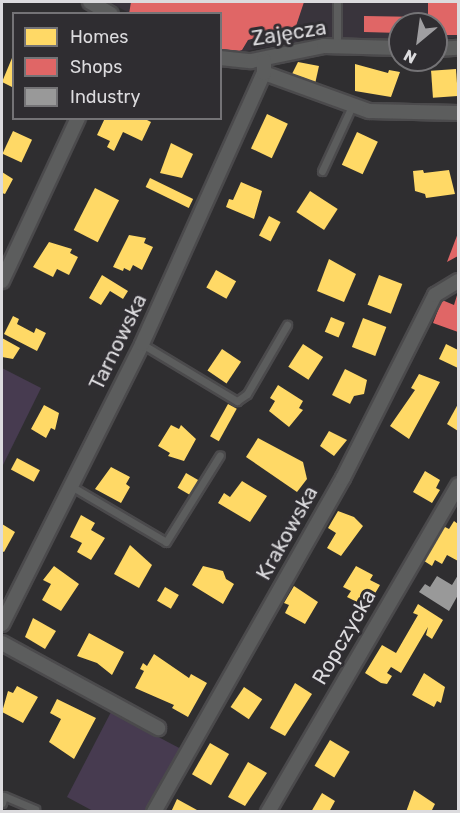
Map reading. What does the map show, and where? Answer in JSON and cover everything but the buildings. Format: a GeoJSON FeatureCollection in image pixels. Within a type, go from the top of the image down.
{"type":"FeatureCollection","features":[{"type":"Feature","properties":{"kind":"street"},"geometry":{"type":"LineString","coordinates":[[90,2],[108,12]]}},
{"type":"Feature","properties":{"kind":"street","name":"Zajęcza"},"geometry":{"type":"LineString","coordinates":[[222,58],[264,67],[294,51],[337,47],[388,48]]}},
{"type":"Feature","properties":{"kind":"street"},"geometry":{"type":"LineString","coordinates":[[264,67],[352,106],[391,114],[459,113]]}},
{"type":"Feature","properties":{"kind":"street","name":"Tarnowska"},"geometry":{"type":"LineString","coordinates":[[2,624],[142,344],[264,67]]}},
{"type":"Feature","properties":{"kind":"street"},"geometry":{"type":"LineString","coordinates":[[2,281],[77,120]]}},
{"type":"Feature","properties":{"kind":"street","name":"Krakowska"},"geometry":{"type":"LineString","coordinates":[[154,812],[343,478],[435,295],[459,281]]}},
{"type":"Feature","properties":{"kind":"street","name":"Ropczycka"},"geometry":{"type":"LineString","coordinates":[[268,812],[459,485]]}},
{"type":"Feature","properties":{"kind":"street"},"geometry":{"type":"LineString","coordinates":[[2,643],[158,728]]}},
{"type":"Feature","properties":{"kind":"lane"},"geometry":{"type":"LineString","coordinates":[[337,2],[337,47]]}},
{"type":"Feature","properties":{"kind":"lane"},"geometry":{"type":"LineString","coordinates":[[322,171],[352,106]]}},
{"type":"Feature","properties":{"kind":"lane"},"geometry":{"type":"LineString","coordinates":[[142,344],[237,401],[247,394],[286,325]]}},
{"type":"Feature","properties":{"kind":"lane"},"geometry":{"type":"LineString","coordinates":[[71,486],[166,542],[220,455]]}},
{"type":"Feature","properties":{"kind":"lane"},"geometry":{"type":"LineString","coordinates":[[2,802],[4,796],[35,809]]}},
{"type":"Feature","properties":{"kind":"shaded area"},"geometry":{"type":"Polygon","coordinates":[[[109,2],[458,2],[458,37],[448,39],[448,12],[388,12],[388,40],[319,38],[229,54],[222,12],[127,12],[109,2]]]}},
{"type":"Feature","properties":{"kind":"shaded area"},"geometry":{"type":"Polygon","coordinates":[[[2,368],[41,388],[2,467],[2,368]]]}},
{"type":"Feature","properties":{"kind":"shaded area"},"geometry":{"type":"Polygon","coordinates":[[[111,712],[183,750],[147,811],[93,811],[67,797],[111,712]]]}}]}
